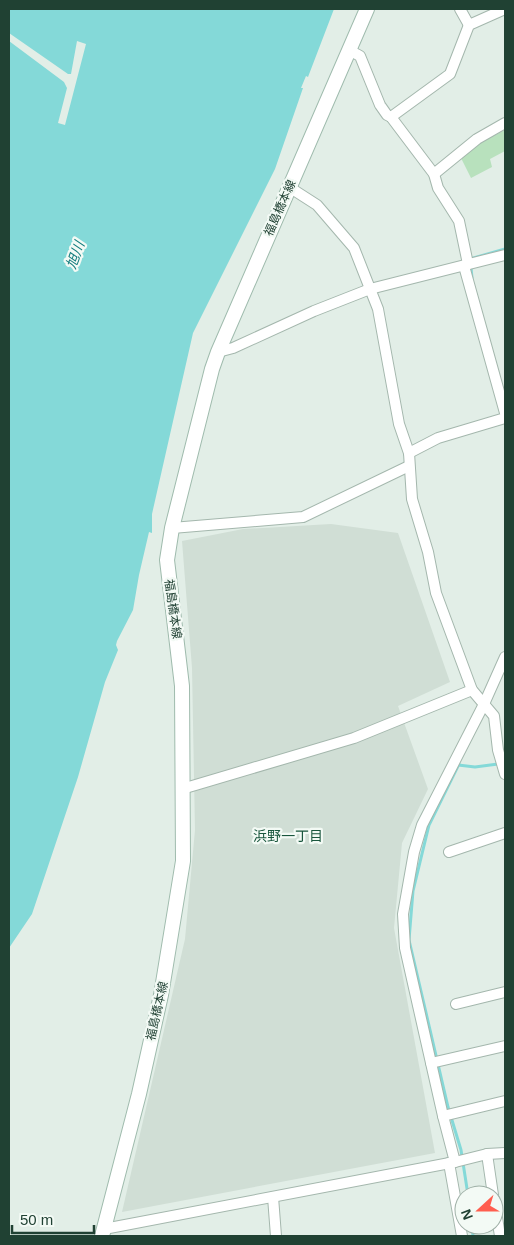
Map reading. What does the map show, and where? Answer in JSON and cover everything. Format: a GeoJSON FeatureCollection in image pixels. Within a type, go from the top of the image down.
{"type":"FeatureCollection","features":[{"type":"Feature","properties":{"kind":"main road","name":"福島橋本線"},"geometry":{"type":"LineString","coordinates":[[103,1233],[162,995],[183,862],[182,686],[167,560],[172,528],[212,369],[218,352],[367,9]]}},
{"type":"Feature","properties":{"kind":"street"},"geometry":{"type":"LineString","coordinates":[[460,9],[469,25]]}},
{"type":"Feature","properties":{"kind":"street"},"geometry":{"type":"LineString","coordinates":[[391,117],[450,74],[469,25],[505,9]]}},
{"type":"Feature","properties":{"kind":"street"},"geometry":{"type":"LineString","coordinates":[[349,50],[360,56],[380,105],[434,174],[438,188],[459,221],[466,265],[505,413]]}},
{"type":"Feature","properties":{"kind":"street"},"geometry":{"type":"LineString","coordinates":[[434,174],[477,139],[505,123]]}},
{"type":"Feature","properties":{"kind":"street"},"geometry":{"type":"LineString","coordinates":[[289,187],[317,205],[354,248],[378,309],[399,424],[409,453],[412,499],[428,552],[436,593],[472,690],[494,716],[498,750],[504,769]]}},
{"type":"Feature","properties":{"kind":"street"},"geometry":{"type":"LineString","coordinates":[[218,352],[234,348],[314,311],[370,289],[505,255]]}},
{"type":"Feature","properties":{"kind":"street"},"geometry":{"type":"LineString","coordinates":[[409,453],[438,438],[505,418]]}},
{"type":"Feature","properties":{"kind":"street"},"geometry":{"type":"LineString","coordinates":[[172,528],[303,518],[410,466]]}},
{"type":"Feature","properties":{"kind":"street"},"geometry":{"type":"LineString","coordinates":[[462,1236],[457,1161],[436,1061],[405,948],[404,914],[414,852],[422,825],[487,708],[505,657]]}},
{"type":"Feature","properties":{"kind":"street"},"geometry":{"type":"LineString","coordinates":[[182,789],[354,738],[472,690]]}},
{"type":"Feature","properties":{"kind":"street"},"geometry":{"type":"LineString","coordinates":[[449,852],[505,833]]}},
{"type":"Feature","properties":{"kind":"street"},"geometry":{"type":"LineString","coordinates":[[456,1004],[505,992]]}},
{"type":"Feature","properties":{"kind":"street"},"geometry":{"type":"LineString","coordinates":[[436,1061],[505,1046]]}},
{"type":"Feature","properties":{"kind":"street"},"geometry":{"type":"LineString","coordinates":[[447,1115],[505,1101]]}},
{"type":"Feature","properties":{"kind":"street"},"geometry":{"type":"LineString","coordinates":[[103,1233],[273,1197],[457,1161],[487,1158],[505,1153]]}},
{"type":"Feature","properties":{"kind":"street"},"geometry":{"type":"LineString","coordinates":[[487,1158],[491,1185]]}},
{"type":"Feature","properties":{"kind":"street"},"geometry":{"type":"LineString","coordinates":[[273,1197],[276,1236]]}},
{"type":"Feature","properties":{"kind":"shaded area"},"geometry":{"type":"Polygon","coordinates":[[[331,524],[398,533],[450,682],[398,706],[428,789],[402,843],[394,928],[435,1153],[122,1212],[185,939],[195,830],[192,668],[182,541],[243,529],[331,524]]]}},
{"type":"Feature","properties":{"kind":"green space"},"geometry":{"type":"Polygon","coordinates":[[[505,130],[505,151],[490,159],[492,167],[471,178],[461,158],[480,143],[505,130]]]}},
{"type":"Feature","properties":{"kind":"water","name":"旭川"},"geometry":{"type":"Polygon","coordinates":[[[9,9],[334,9],[308,77],[306,76],[301,88],[303,88],[275,169],[193,333],[152,514],[152,533],[149,532],[133,610],[117,641],[118,650],[105,682],[78,777],[32,914],[9,948],[9,41],[64,82],[67,88],[58,123],[65,125],[86,44],[77,41],[71,74],[68,74],[9,33],[9,9]]]}},
{"type":"Feature","properties":{"kind":"waterway"},"geometry":{"type":"LineString","coordinates":[[470,259],[505,249]]}},
{"type":"Feature","properties":{"kind":"waterway"},"geometry":{"type":"LineString","coordinates":[[471,268],[472,278]]}},
{"type":"Feature","properties":{"kind":"waterway"},"geometry":{"type":"LineString","coordinates":[[459,764],[429,825],[413,891],[409,940],[448,1107],[461,1150],[466,1185]]}},
{"type":"Feature","properties":{"kind":"waterway"},"geometry":{"type":"LineString","coordinates":[[458,765],[475,767],[498,764]]}},
{"type":"Feature","properties":{"kind":"district","name":"浜野一丁目"},"geometry":{"type":"Point","coordinates":[288,836]}}]}
